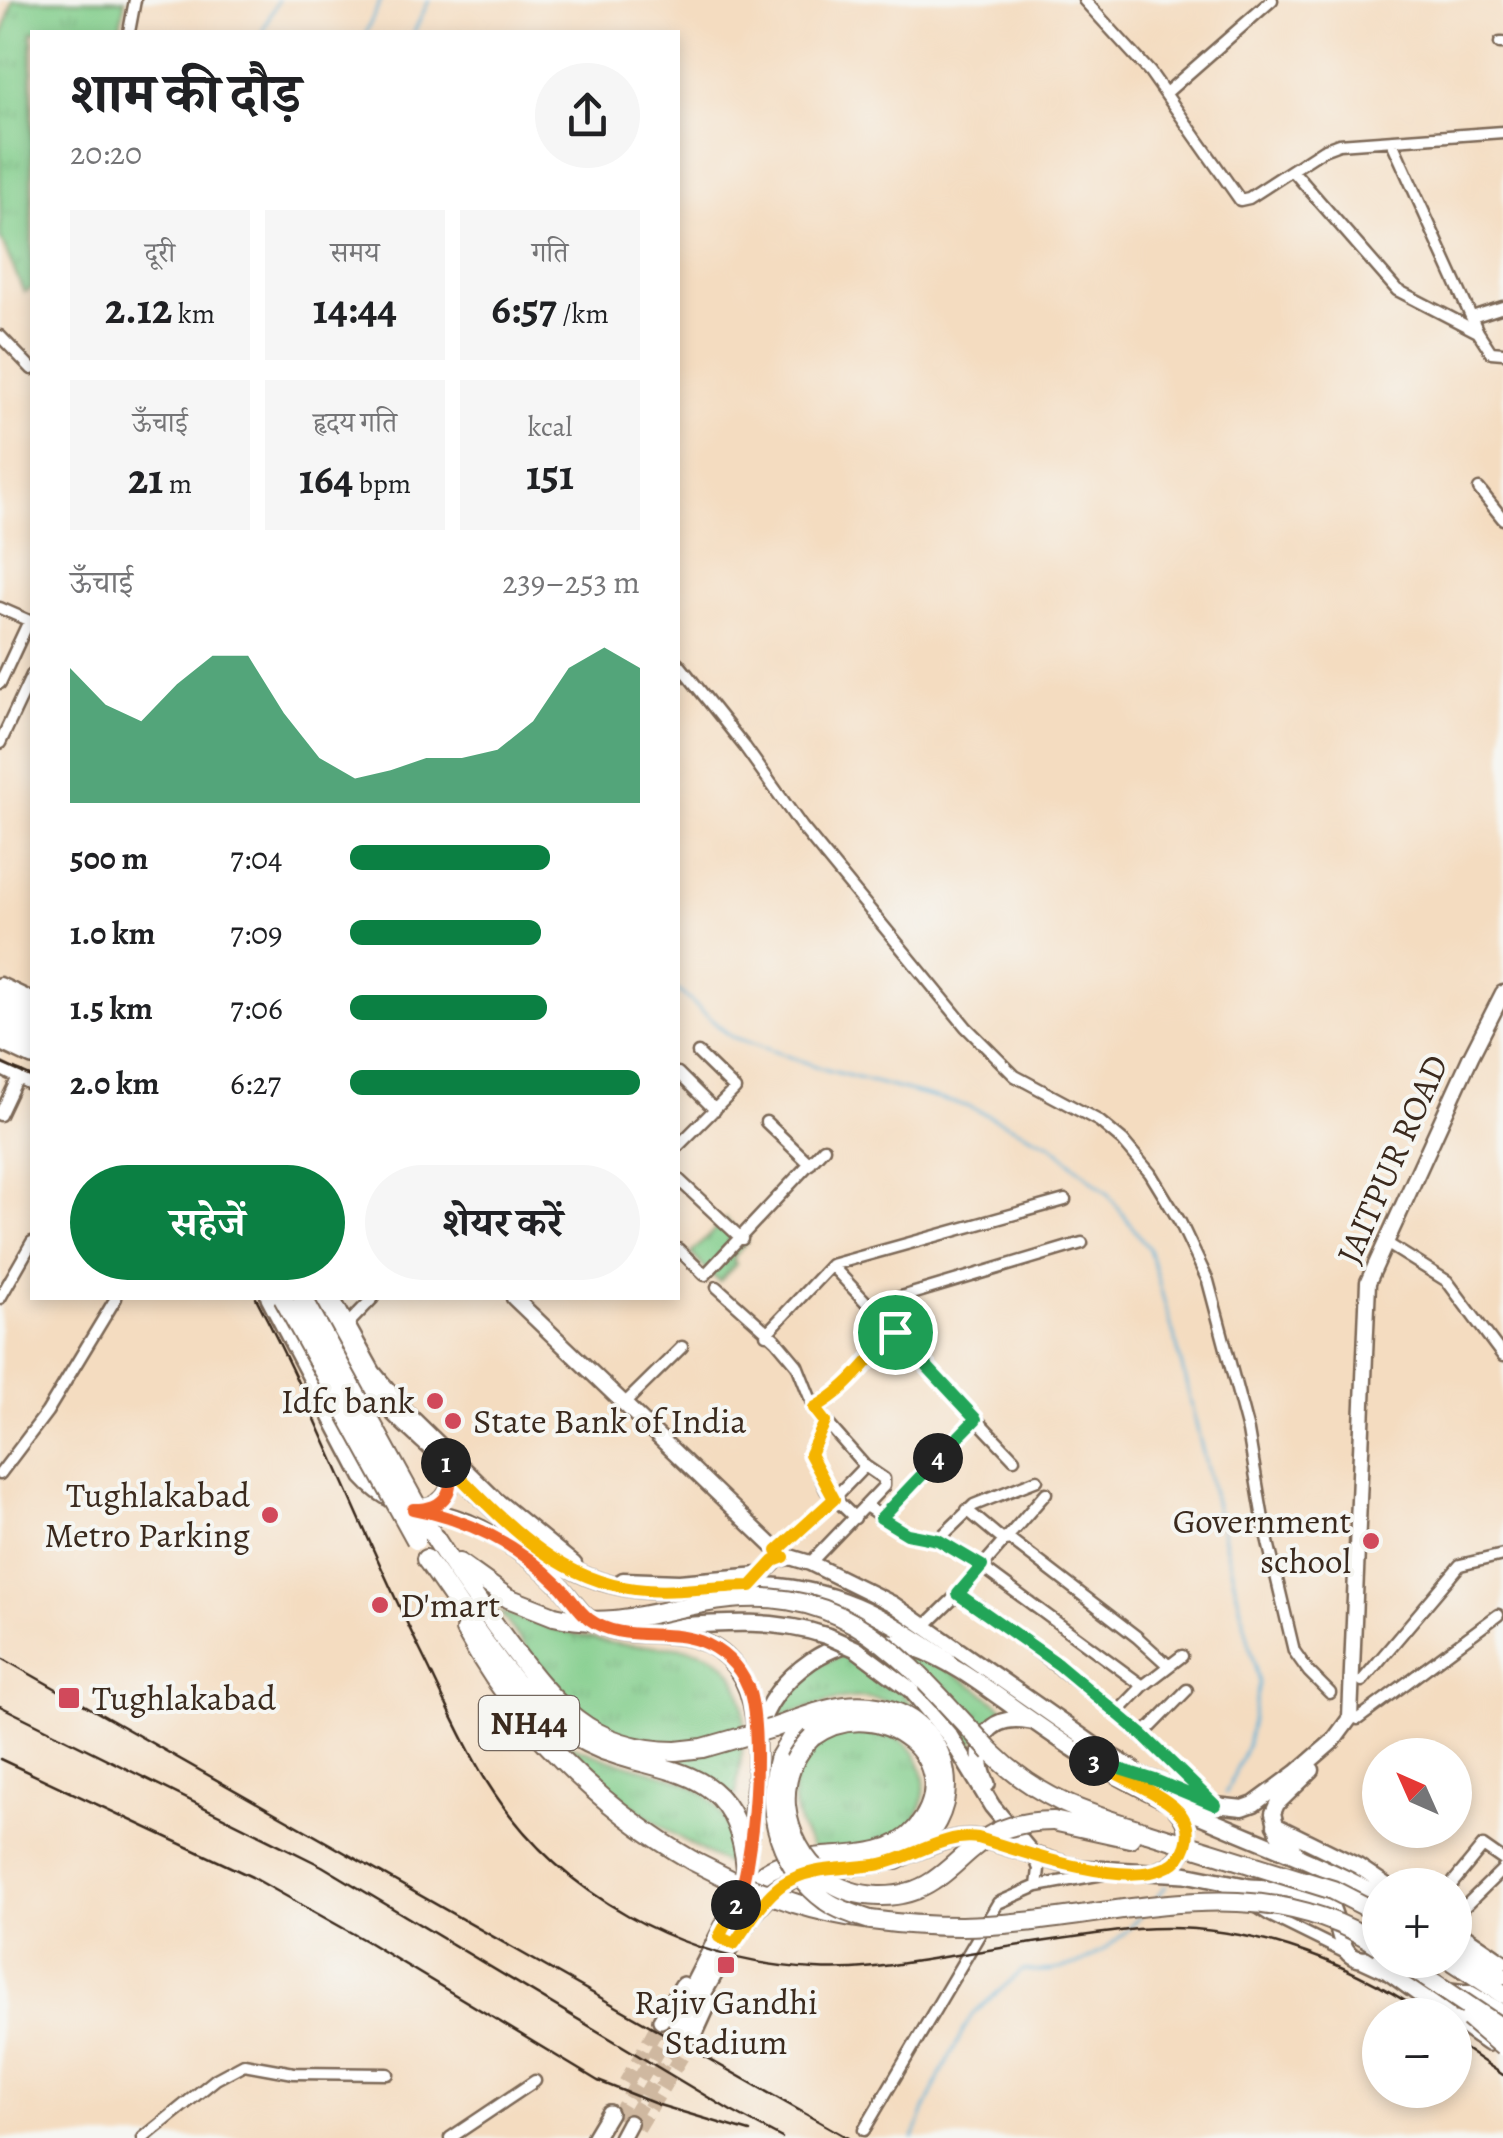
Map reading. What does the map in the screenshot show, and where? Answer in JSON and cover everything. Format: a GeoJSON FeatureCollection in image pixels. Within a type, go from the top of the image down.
{"type":"FeatureCollection","features":[{"type":"Feature","properties":{"kind":"highway"},"geometry":{"type":"LineString","coordinates":[[0,1012],[30,1027]]}},
{"type":"Feature","properties":{"kind":"highway"},"geometry":{"type":"LineString","coordinates":[[0,1028],[30,1043]]}},
{"type":"Feature","properties":{"kind":"highway","name":"NH44"},"geometry":{"type":"LineString","coordinates":[[284,1300],[470,1641],[515,1706],[567,1766],[668,1846],[736,1882],[826,1913],[870,1920],[923,1926],[998,1926],[1108,1910],[1240,1900],[1307,1910],[1362,1937]]}},
{"type":"Feature","properties":{"kind":"highway"},"geometry":{"type":"LineString","coordinates":[[304,1300],[435,1538],[543,1690],[569,1715],[614,1742],[658,1751],[690,1750],[842,1706],[867,1705],[892,1711],[916,1724],[936,1747],[945,1769],[947,1794],[941,1817],[918,1846],[888,1855],[782,1864],[763,1874],[738,1901]]}},
{"type":"Feature","properties":{"kind":"highway"},"geometry":{"type":"LineString","coordinates":[[435,1538],[489,1587],[566,1619],[629,1620],[701,1604],[759,1598],[793,1600],[835,1614],[866,1630],[895,1652],[1011,1771],[1040,1792],[1084,1812],[1333,1890],[1362,1905]]}},
{"type":"Feature","properties":{"kind":"highway"},"geometry":{"type":"LineString","coordinates":[[426,1558],[504,1666],[566,1732],[618,1758],[694,1777],[720,1797],[741,1834],[746,1869]]}},
{"type":"Feature","properties":{"kind":"highway"},"geometry":{"type":"LineString","coordinates":[[842,1706],[802,1728],[783,1750],[774,1773],[774,1813],[786,1854],[807,1883],[826,1901],[870,1920]]}},
{"type":"Feature","properties":{"kind":"highway"},"geometry":{"type":"LineString","coordinates":[[888,1855],[925,1817],[933,1795],[927,1762],[908,1736],[888,1724],[866,1720],[834,1724],[812,1737],[796,1757],[786,1782],[786,1807],[797,1844],[810,1863],[826,1879],[856,1893],[894,1896],[932,1883],[996,1832],[1037,1822],[1065,1822],[1144,1842],[1224,1854]]}},
{"type":"Feature","properties":{"kind":"highway"},"geometry":{"type":"LineString","coordinates":[[1472,1974],[1503,1994]]}},
{"type":"Feature","properties":{"kind":"highway"},"geometry":{"type":"LineString","coordinates":[[1413,1980],[1503,2029]]}},
{"type":"Feature","properties":{"kind":"highway"},"geometry":{"type":"LineString","coordinates":[[1413,1980],[1503,2047]]}},
{"type":"Feature","properties":{"kind":"main road"},"geometry":{"type":"LineString","coordinates":[[0,998],[30,1012]]}},
{"type":"Feature","properties":{"kind":"main road"},"geometry":{"type":"LineString","coordinates":[[0,1042],[30,1056]]}},
{"type":"Feature","properties":{"kind":"main road"},"geometry":{"type":"LineString","coordinates":[[270,1300],[369,1484],[385,1498],[481,1528],[558,1583],[590,1620],[605,1628],[697,1640],[726,1656],[741,1673],[750,1692],[756,1746]]}},
{"type":"Feature","properties":{"kind":"main road"},"geometry":{"type":"LineString","coordinates":[[321,1300],[380,1398],[533,1546],[581,1575],[637,1590],[755,1580],[846,1600],[890,1621],[1092,1760],[1168,1802],[1362,1887]]}},
{"type":"Feature","properties":{"kind":"main road"},"geometry":{"type":"LineString","coordinates":[[336,1425],[380,1398]]}},
{"type":"Feature","properties":{"kind":"main road"},"geometry":{"type":"LineString","coordinates":[[413,1509],[432,1507],[446,1494],[451,1478],[443,1460]]}},
{"type":"Feature","properties":{"kind":"main road"},"geometry":{"type":"LineString","coordinates":[[631,1632],[742,1622],[792,1626],[856,1649],[912,1690],[942,1724],[982,1792],[1034,1856]]}},
{"type":"Feature","properties":{"kind":"main road"},"geometry":{"type":"LineString","coordinates":[[731,1939],[746,1869],[759,1728],[772,1699],[799,1670],[820,1656],[850,1645],[876,1641],[919,1648],[947,1659]]}},
{"type":"Feature","properties":{"kind":"main road"},"geometry":{"type":"LineString","coordinates":[[1006,1824],[980,1768],[980,1744],[988,1731],[1001,1722],[1016,1719],[1037,1723]]}},
{"type":"Feature","properties":{"kind":"main road"},"geometry":{"type":"LineString","coordinates":[[1150,1872],[1171,1865],[1186,1847],[1186,1821],[1168,1802]]}},
{"type":"Feature","properties":{"kind":"main road"},"geometry":{"type":"LineString","coordinates":[[713,1965],[696,1966],[678,2026],[731,1939],[774,1892],[792,1879],[970,1836],[1078,1868],[1288,1888],[1317,1897],[1331,1907],[1340,1942],[1355,1957],[1413,1980],[1431,1998]]}},
{"type":"Feature","properties":{"kind":"main road"},"geometry":{"type":"LineString","coordinates":[[1472,1955],[1503,1976]]}},
{"type":"Feature","properties":{"kind":"main road"},"geometry":{"type":"LineString","coordinates":[[1355,1957],[1362,1959]]}},
{"type":"Feature","properties":{"kind":"main road"},"geometry":{"type":"LineString","coordinates":[[1472,2032],[1503,2054]]}},
{"type":"Feature","properties":{"kind":"main road"},"geometry":{"type":"LineString","coordinates":[[594,2138],[624,2126]]}},
{"type":"Feature","properties":{"kind":"main road"},"geometry":{"type":"LineString","coordinates":[[605,2138],[624,2126]]}},
{"type":"Feature","properties":{"kind":"street"},"geometry":{"type":"LineString","coordinates":[[130,30],[135,0]]}},
{"type":"Feature","properties":{"kind":"street"},"geometry":{"type":"LineString","coordinates":[[1084,0],[1166,93],[1240,200],[1339,144],[1503,132]]}},
{"type":"Feature","properties":{"kind":"street"},"geometry":{"type":"LineString","coordinates":[[1166,93],[1272,0]]}},
{"type":"Feature","properties":{"kind":"street"},"geometry":{"type":"LineString","coordinates":[[1392,142],[1478,332],[1490,352],[1503,354]]}},
{"type":"Feature","properties":{"kind":"street"},"geometry":{"type":"LineString","coordinates":[[1293,170],[1398,290],[1478,332]]}},
{"type":"Feature","properties":{"kind":"street"},"geometry":{"type":"LineString","coordinates":[[1472,317],[1503,306]]}},
{"type":"Feature","properties":{"kind":"street"},"geometry":{"type":"LineString","coordinates":[[0,336],[30,367]]}},
{"type":"Feature","properties":{"kind":"street"},"geometry":{"type":"LineString","coordinates":[[1479,488],[1503,518]]}},
{"type":"Feature","properties":{"kind":"street"},"geometry":{"type":"LineString","coordinates":[[0,608],[30,622]]}},
{"type":"Feature","properties":{"kind":"street"},"geometry":{"type":"LineString","coordinates":[[0,683],[30,624]]}},
{"type":"Feature","properties":{"kind":"street"},"geometry":{"type":"LineString","coordinates":[[680,666],[802,827],[966,1026],[1016,1076],[1099,1120],[1150,1173],[1180,1222],[1208,1281],[1248,1431],[1264,1525],[1294,1651],[1330,1693]]}},
{"type":"Feature","properties":{"kind":"street"},"geometry":{"type":"LineString","coordinates":[[0,743],[30,679]]}},
{"type":"Feature","properties":{"kind":"street"},"geometry":{"type":"LineString","coordinates":[[0,985],[30,999]]}},
{"type":"Feature","properties":{"kind":"street","name":"JAITPUR ROAD"},"geometry":{"type":"LineString","coordinates":[[1215,1805],[1243,1808],[1264,1797],[1333,1741],[1350,1718],[1368,1282],[1503,993]]}},
{"type":"Feature","properties":{"kind":"street","name":"JAITPUR ROAD"},"geometry":{"type":"LineString","coordinates":[[1358,1719],[1371,1309],[1377,1276],[1503,1007]]}},
{"type":"Feature","properties":{"kind":"street"},"geometry":{"type":"LineString","coordinates":[[680,1141],[735,1087],[698,1053]]}},
{"type":"Feature","properties":{"kind":"street"},"geometry":{"type":"LineString","coordinates":[[0,1068],[30,1084]]}},
{"type":"Feature","properties":{"kind":"street"},"geometry":{"type":"LineString","coordinates":[[680,1075],[715,1110]]}},
{"type":"Feature","properties":{"kind":"street"},"geometry":{"type":"LineString","coordinates":[[0,1115],[18,1077]]}},
{"type":"Feature","properties":{"kind":"street"},"geometry":{"type":"LineString","coordinates":[[766,1122],[810,1164]]}},
{"type":"Feature","properties":{"kind":"street"},"geometry":{"type":"LineString","coordinates":[[680,1251],[705,1276],[824,1148]]}},
{"type":"Feature","properties":{"kind":"street"},"geometry":{"type":"LineString","coordinates":[[680,1181],[742,1239]]}},
{"type":"Feature","properties":{"kind":"street"},"geometry":{"type":"LineString","coordinates":[[766,1334],[831,1265],[1065,1200]]}},
{"type":"Feature","properties":{"kind":"street"},"geometry":{"type":"LineString","coordinates":[[870,1306],[1082,1243]]}},
{"type":"Feature","properties":{"kind":"street"},"geometry":{"type":"LineString","coordinates":[[0,1298],[30,1246]]}},
{"type":"Feature","properties":{"kind":"street"},"geometry":{"type":"LineString","coordinates":[[1390,1246],[1447,1282],[1503,1356]]}},
{"type":"Feature","properties":{"kind":"street"},"geometry":{"type":"LineString","coordinates":[[831,1265],[1014,1459]]}},
{"type":"Feature","properties":{"kind":"street"},"geometry":{"type":"LineString","coordinates":[[716,1287],[798,1365],[814,1408],[865,1466],[886,1483],[810,1563]]}},
{"type":"Feature","properties":{"kind":"street"},"geometry":{"type":"LineString","coordinates":[[0,1474],[46,1412],[115,1300]]}},
{"type":"Feature","properties":{"kind":"street"},"geometry":{"type":"LineString","coordinates":[[333,1300],[373,1372],[409,1415],[496,1500],[576,1565],[594,1573],[632,1582],[755,1580],[865,1466]]}},
{"type":"Feature","properties":{"kind":"street"},"geometry":{"type":"LineString","coordinates":[[346,1326],[370,1300]]}},
{"type":"Feature","properties":{"kind":"street"},"geometry":{"type":"LineString","coordinates":[[516,1300],[780,1554],[810,1563],[893,1604],[1103,1751],[1155,1780]]}},
{"type":"Feature","properties":{"kind":"street"},"geometry":{"type":"LineString","coordinates":[[814,1408],[849,1385],[874,1351],[895,1332]]}},
{"type":"Feature","properties":{"kind":"street"},"geometry":{"type":"LineString","coordinates":[[624,1404],[682,1347]]}},
{"type":"Feature","properties":{"kind":"street"},"geometry":{"type":"LineString","coordinates":[[881,1518],[976,1419]]}},
{"type":"Feature","properties":{"kind":"street"},"geometry":{"type":"LineString","coordinates":[[825,1422],[809,1451],[834,1499],[855,1518]]}},
{"type":"Feature","properties":{"kind":"street"},"geometry":{"type":"LineString","coordinates":[[938,1540],[981,1502],[1038,1480]]}},
{"type":"Feature","properties":{"kind":"street"},"geometry":{"type":"LineString","coordinates":[[925,1626],[958,1594],[1046,1492]]}},
{"type":"Feature","properties":{"kind":"street"},"geometry":{"type":"LineString","coordinates":[[866,1506],[907,1534],[938,1540],[982,1566],[1142,1686]]}},
{"type":"Feature","properties":{"kind":"street"},"geometry":{"type":"LineString","coordinates":[[968,1510],[1137,1637],[1169,1666]]}},
{"type":"Feature","properties":{"kind":"street"},"geometry":{"type":"LineString","coordinates":[[1362,1681],[1460,1564],[1503,1555]]}},
{"type":"Feature","properties":{"kind":"street"},"geometry":{"type":"LineString","coordinates":[[958,1594],[1117,1713],[1215,1805]]}},
{"type":"Feature","properties":{"kind":"street"},"geometry":{"type":"LineString","coordinates":[[1310,1862],[1284,1841],[1274,1819],[1277,1804],[1348,1735],[1358,1719],[1498,1615]]}},
{"type":"Feature","properties":{"kind":"street"},"geometry":{"type":"LineString","coordinates":[[1117,1713],[1142,1686],[1182,1656]]}},
{"type":"Feature","properties":{"kind":"street"},"geometry":{"type":"LineString","coordinates":[[1143,1735],[1187,1690]]}},
{"type":"Feature","properties":{"kind":"street"},"geometry":{"type":"LineString","coordinates":[[1092,1760],[1215,1805]]}},
{"type":"Feature","properties":{"kind":"street"},"geometry":{"type":"LineString","coordinates":[[1274,1819],[1362,1869]]}},
{"type":"Feature","properties":{"kind":"street"},"geometry":{"type":"LineString","coordinates":[[1465,1868],[1484,1846],[1503,1860]]}},
{"type":"Feature","properties":{"kind":"street"},"geometry":{"type":"LineString","coordinates":[[1034,1856],[1039,1868],[1037,1886]]}},
{"type":"Feature","properties":{"kind":"street"},"geometry":{"type":"LineString","coordinates":[[1472,1899],[1503,1869]]}},
{"type":"Feature","properties":{"kind":"street"},"geometry":{"type":"LineString","coordinates":[[864,2130],[992,1909],[1004,1899],[1037,1886],[1114,1872]]}},
{"type":"Feature","properties":{"kind":"street"},"geometry":{"type":"LineString","coordinates":[[1214,1880],[1269,1915],[1355,1957]]}},
{"type":"Feature","properties":{"kind":"street"},"geometry":{"type":"LineString","coordinates":[[1472,1941],[1503,1962]]}},
{"type":"Feature","properties":{"kind":"street"},"geometry":{"type":"LineString","coordinates":[[1413,1980],[1470,1994],[1503,2012]]}},
{"type":"Feature","properties":{"kind":"street"},"geometry":{"type":"LineString","coordinates":[[143,2138],[216,2080],[244,2064],[294,2073],[388,2074]]}},
{"type":"Feature","properties":{"kind":"street"},"geometry":{"type":"LineString","coordinates":[[450,2138],[535,2081]]}},
{"type":"Feature","properties":{"kind":"green space"},"geometry":{"type":"Polygon","coordinates":[[[13,0],[125,0],[119,30],[30,30],[30,289],[24,292],[0,237],[0,45],[13,0]]]}},
{"type":"Feature","properties":{"kind":"green space"},"geometry":{"type":"Polygon","coordinates":[[[725,1219],[747,1241],[733,1258],[736,1264],[719,1282],[691,1254],[725,1219]]]}},
{"type":"Feature","properties":{"kind":"green space"},"geometry":{"type":"Polygon","coordinates":[[[500,1612],[611,1643],[698,1651],[727,1667],[737,1682],[744,1709],[736,1796],[677,1763],[677,1745],[630,1737],[572,1701],[500,1612]]]}},
{"type":"Feature","properties":{"kind":"green space"},"geometry":{"type":"Polygon","coordinates":[[[879,1648],[934,1663],[1012,1714],[975,1739],[970,1757],[934,1704],[915,1684],[903,1695],[925,1723],[905,1709],[867,1698],[829,1702],[768,1722],[789,1690],[813,1669],[841,1656],[879,1648]]]}},
{"type":"Feature","properties":{"kind":"green space"},"geometry":{"type":"Polygon","coordinates":[[[846,1727],[891,1735],[914,1752],[924,1779],[921,1808],[905,1831],[885,1842],[815,1851],[795,1811],[794,1780],[805,1753],[846,1727]]]}},
{"type":"Feature","properties":{"kind":"green space"},"geometry":{"type":"Polygon","coordinates":[[[558,1742],[664,1775],[700,1791],[724,1819],[732,1867],[640,1811],[558,1742]]]}},
{"type":"Feature","properties":{"kind":"waterway"},"geometry":{"type":"LineString","coordinates":[[263,30],[278,0]]}},
{"type":"Feature","properties":{"kind":"waterway"},"geometry":{"type":"LineString","coordinates":[[367,30],[381,0]]}},
{"type":"Feature","properties":{"kind":"waterway"},"geometry":{"type":"LineString","coordinates":[[415,30],[429,0]]}},
{"type":"Feature","properties":{"kind":"waterway"},"geometry":{"type":"LineString","coordinates":[[680,992],[730,1036],[827,1070],[970,1107],[1050,1144],[1107,1193],[1149,1249],[1177,1346],[1259,1683],[1247,1745],[1226,1793]]}},
{"type":"Feature","properties":{"kind":"waterway"},"geometry":{"type":"LineString","coordinates":[[1157,1897],[1166,1886]]}},
{"type":"Feature","properties":{"kind":"waterway"},"geometry":{"type":"LineString","coordinates":[[913,2138],[972,2015],[1023,1970],[1058,1969],[1089,1959],[1117,1940],[1142,1915]]}},
{"type":"Feature","properties":{"kind":"tunnel"},"geometry":{"type":"LineString","coordinates":[[626,2083],[661,2020]]}},
{"type":"Feature","properties":{"kind":"tunnel"},"geometry":{"type":"LineString","coordinates":[[617,2118],[675,2020]]}},
{"type":"Feature","properties":{"kind":"tunnel"},"geometry":{"type":"LineString","coordinates":[[633,2117],[683,2029]]}},
{"type":"Feature","properties":{"kind":"tunnel"},"geometry":{"type":"LineString","coordinates":[[638,2128],[694,2035]]}},
{"type":"Feature","properties":{"kind":"railway"},"geometry":{"type":"LineString","coordinates":[[0,1063],[30,1076]]}},
{"type":"Feature","properties":{"kind":"railway"},"geometry":{"type":"LineString","coordinates":[[257,1300],[401,1610],[487,1782],[549,1858],[628,1915],[672,1937],[718,1953],[766,1964],[832,1970],[1137,1929],[1214,1931],[1289,1947],[1360,1976],[1400,1998]]}},
{"type":"Feature","properties":{"kind":"railway"},"geometry":{"type":"LineString","coordinates":[[0,1657],[848,2138]]}},
{"type":"Feature","properties":{"kind":"railway"},"geometry":{"type":"LineString","coordinates":[[0,1706],[322,1866],[782,2138]]}},
{"type":"Feature","properties":{"kind":"railway"},"geometry":{"type":"LineString","coordinates":[[0,1759],[252,1877],[598,2081],[659,2105],[750,2132]]}},
{"type":"Feature","properties":{"kind":"railway"},"geometry":{"type":"LineString","coordinates":[[1472,2054],[1503,2075]]}},
{"type":"Feature","properties":{"kind":"place","name":"Idfc bank"},"geometry":{"type":"Point","coordinates":[435,1401]}},
{"type":"Feature","properties":{"kind":"place","name":"State Bank of India"},"geometry":{"type":"Point","coordinates":[453,1421]}},
{"type":"Feature","properties":{"kind":"place","name":"Tughlakabad Metro Parking"},"geometry":{"type":"Point","coordinates":[270,1515]}},
{"type":"Feature","properties":{"kind":"place","name":"Government school"},"geometry":{"type":"Point","coordinates":[1371,1541]}},
{"type":"Feature","properties":{"kind":"place","name":"D'mart"},"geometry":{"type":"Point","coordinates":[380,1605]}},
{"type":"Feature","properties":{"kind":"place","name":"Tughlakabad"},"geometry":{"type":"Point","coordinates":[69,1698]}},
{"type":"Feature","properties":{"kind":"place","name":"Rajiv Gandhi Stadium"},"geometry":{"type":"Point","coordinates":[726,1965]}},
{"type":"Feature","properties":{"kind":"route"},"geometry":{"type":"LineString","coordinates":[[895,1332],[976,1419],[881,1518],[907,1534],[938,1540],[982,1566],[958,1594],[1058,1664],[1143,1735],[1215,1805],[1092,1760],[1168,1802],[1182,1815],[1188,1840],[1171,1865],[1150,1872],[1078,1868],[995,1842],[961,1837],[881,1864],[820,1870],[792,1879],[763,1904],[734,1944],[719,1937],[738,1901],[745,1875],[756,1746],[753,1705],[741,1673],[717,1649],[697,1640],[616,1631],[597,1624],[584,1616],[558,1583],[481,1528],[457,1518],[413,1509],[426,1509],[443,1500],[451,1474],[443,1460],[519,1535],[548,1558],[581,1575],[637,1590],[751,1586],[774,1561],[784,1557],[777,1551],[834,1499],[810,1454],[825,1422],[814,1408],[849,1385],[874,1351],[895,1332]]}}]}
